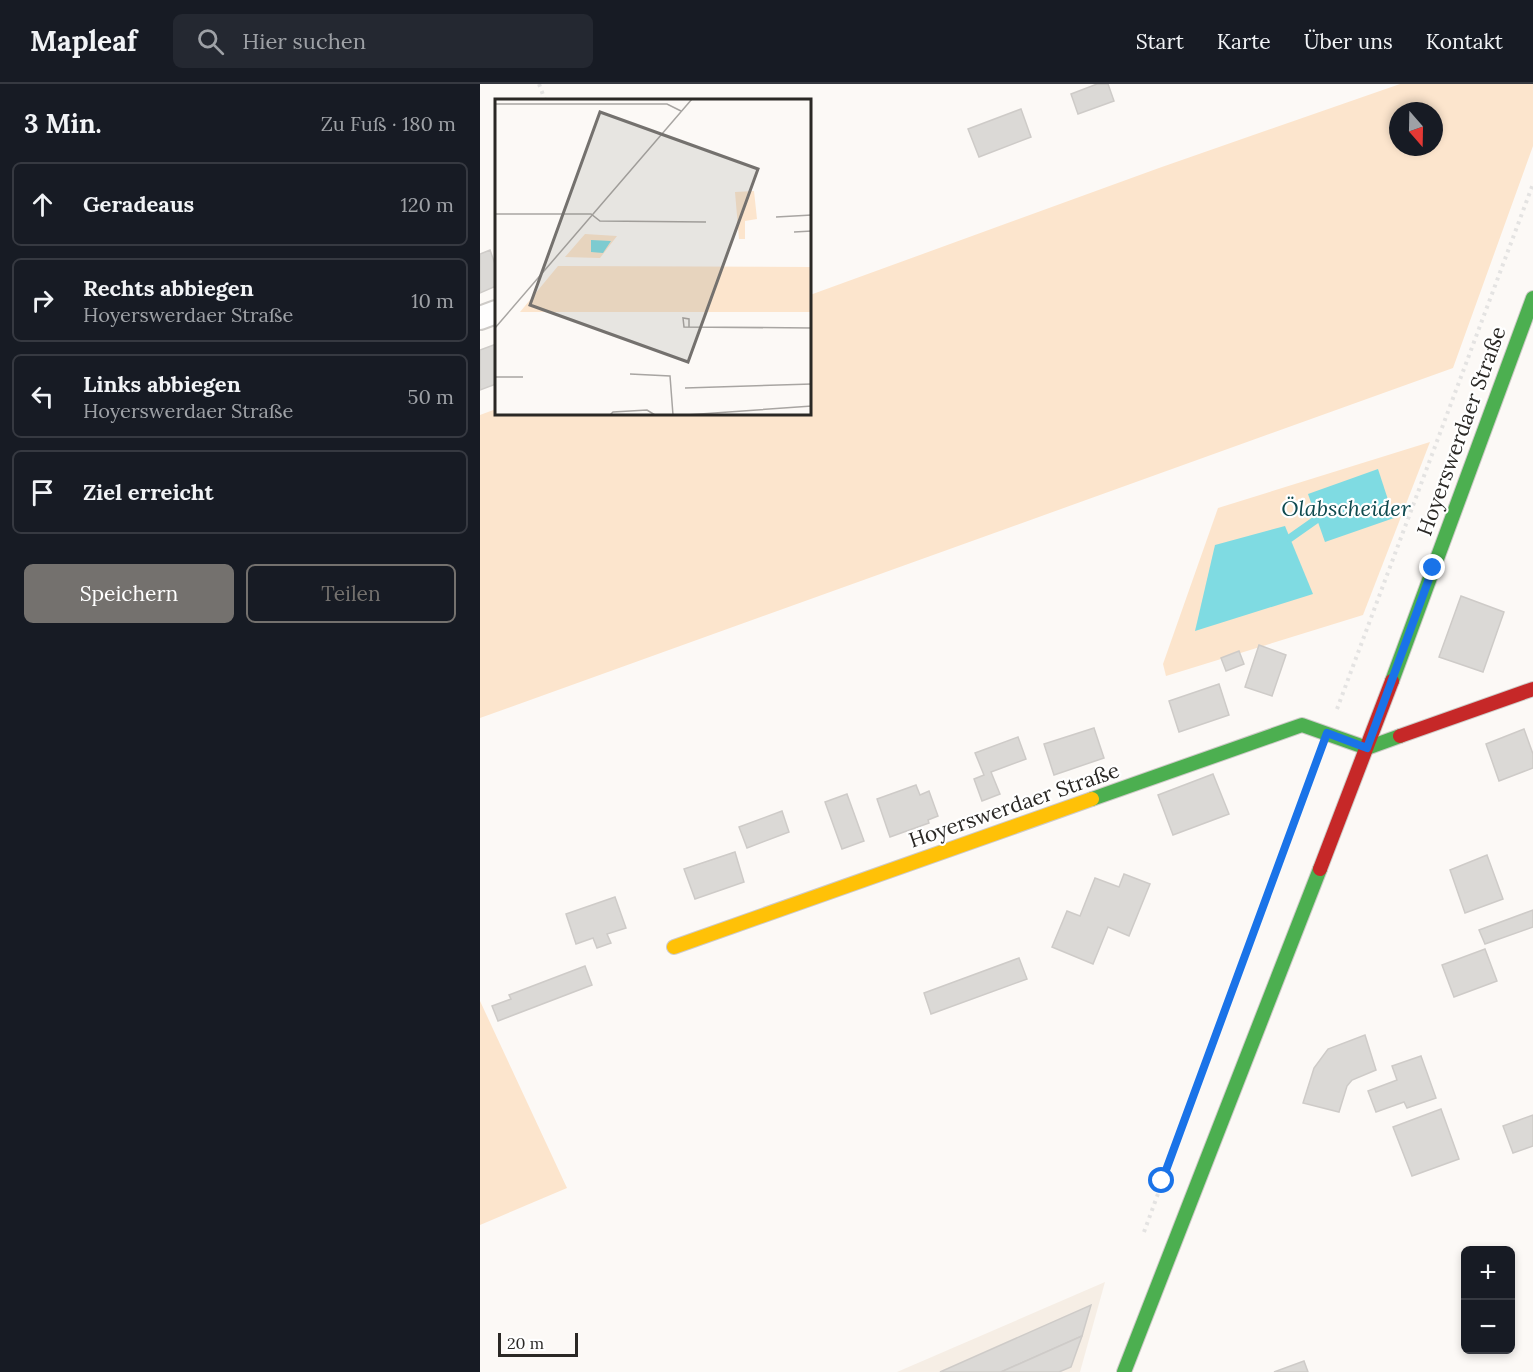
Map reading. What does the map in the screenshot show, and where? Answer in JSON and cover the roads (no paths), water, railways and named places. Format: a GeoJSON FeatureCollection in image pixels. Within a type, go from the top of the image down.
{"type":"FeatureCollection","features":[{"type":"Feature","properties":{"kind":"main road","name":"Hoyerswerdaer Straße"},"geometry":{"type":"LineString","coordinates":[[1125,1372],[1367,748],[1533,298]]}},
{"type":"Feature","properties":{"kind":"main road"},"geometry":{"type":"LineString","coordinates":[[1367,748],[1533,689]]}},
{"type":"Feature","properties":{"kind":"main road","name":"Hoyerswerdaer Straße"},"geometry":{"type":"LineString","coordinates":[[674,947],[1302,725],[1367,748]]}},
{"type":"Feature","properties":{"kind":"street"},"geometry":{"type":"LineString","coordinates":[[480,318],[495,312]]}},
{"type":"Feature","properties":{"kind":"water","name":"Ölabscheider"},"geometry":{"type":"Polygon","coordinates":[[[1378,469],[1394,518],[1325,542],[1308,494],[1378,469]]]}},
{"type":"Feature","properties":{"kind":"water"},"geometry":{"type":"Polygon","coordinates":[[[1285,526],[1313,594],[1195,631],[1215,545],[1285,526]]]}},
{"type":"Feature","properties":{"kind":"waterway"},"geometry":{"type":"LineString","coordinates":[[1290,538],[1317,519]]}}]}
